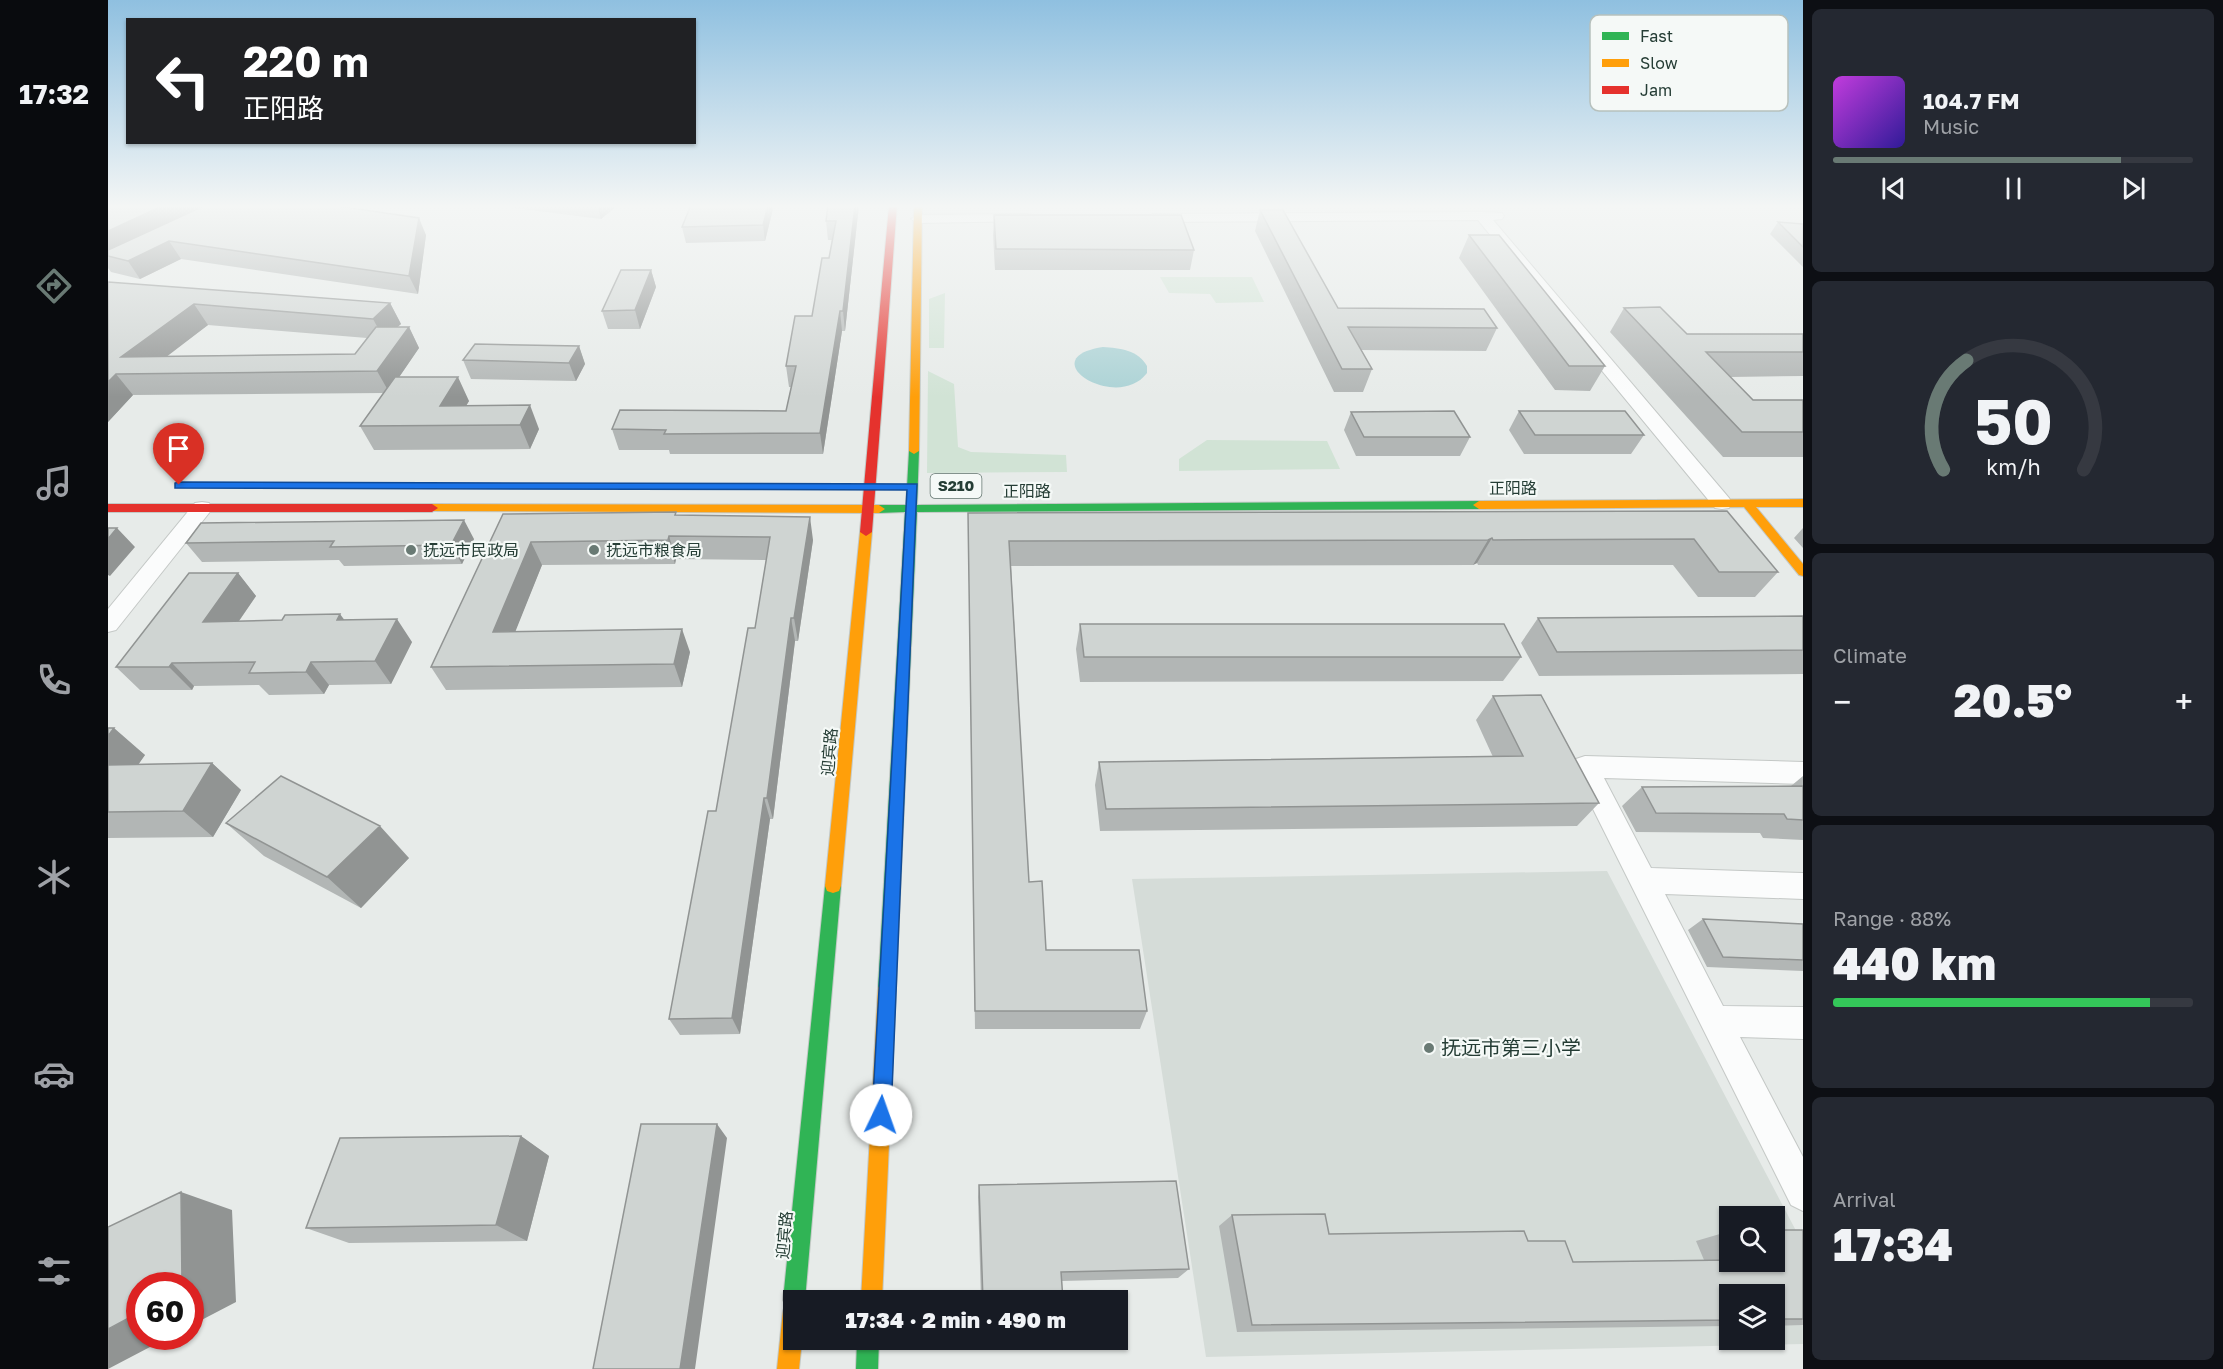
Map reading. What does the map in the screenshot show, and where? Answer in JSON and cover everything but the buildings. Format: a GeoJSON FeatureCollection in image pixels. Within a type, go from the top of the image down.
{"type":"FeatureCollection","features":[{"type":"Feature","properties":{"kind":"main road","name":"迎宾路"},"geometry":{"type":"LineString","coordinates":[[795,1290],[868,508],[888,269]]}},
{"type":"Feature","properties":{"kind":"main road","name":"S210"},"geometry":{"type":"LineString","coordinates":[[872,1290],[912,509],[917,269]]}},
{"type":"Feature","properties":{"kind":"main road"},"geometry":{"type":"LineString","coordinates":[[1683,486],[1731,486]]}},
{"type":"Feature","properties":{"kind":"main road"},"geometry":{"type":"LineString","coordinates":[[1747,503],[1803,572]]}},
{"type":"Feature","properties":{"kind":"main road","name":"正阳路"},"geometry":{"type":"LineString","coordinates":[[108,508],[912,509],[1803,503]]}},
{"type":"Feature","properties":{"kind":"main road"},"geometry":{"type":"LineString","coordinates":[[788,1369],[790,1350]]}},
{"type":"Feature","properties":{"kind":"main road"},"geometry":{"type":"LineString","coordinates":[[867,1369],[868,1350]]}},
{"type":"Feature","properties":{"kind":"street"},"geometry":{"type":"LineString","coordinates":[[1533,269],[1722,503]]}},
{"type":"Feature","properties":{"kind":"street"},"geometry":{"type":"LineString","coordinates":[[108,624],[202,508]]}},
{"type":"Feature","properties":{"kind":"street"},"geometry":{"type":"LineString","coordinates":[[1803,773],[1585,767],[1803,1193]]}},
{"type":"Feature","properties":{"kind":"street"},"geometry":{"type":"LineString","coordinates":[[1642,880],[1803,886]]}},
{"type":"Feature","properties":{"kind":"street"},"geometry":{"type":"LineString","coordinates":[[1714,1021],[1803,1023]]}},
{"type":"Feature","properties":{"kind":"shaded area","name":"抚远市第三小学"},"geometry":{"type":"Polygon","coordinates":[[[1607,871],[1783,1206],[1719,1206],[1719,1272],[1785,1272],[1785,1210],[1803,1244],[1803,1344],[1785,1344],[1785,1284],[1719,1284],[1719,1346],[1206,1357],[1132,879],[1607,871]]]}},
{"type":"Feature","properties":{"kind":"green space"},"geometry":{"type":"Polygon","coordinates":[[[1160,277],[1252,277],[1264,302],[1216,303],[1210,294],[1169,293],[1160,277]]]}},
{"type":"Feature","properties":{"kind":"green space"},"geometry":{"type":"Polygon","coordinates":[[[945,293],[944,348],[929,348],[929,299],[945,293]]]}},
{"type":"Feature","properties":{"kind":"green space"},"geometry":{"type":"Polygon","coordinates":[[[928,371],[954,384],[958,447],[971,452],[1066,455],[1067,472],[927,473],[928,371]]]}},
{"type":"Feature","properties":{"kind":"green space"},"geometry":{"type":"Polygon","coordinates":[[[1207,440],[1327,441],[1340,469],[1179,471],[1179,459],[1207,440]]]}},
{"type":"Feature","properties":{"kind":"water"},"geometry":{"type":"Polygon","coordinates":[[[1103,347],[1134,353],[1147,366],[1147,373],[1134,384],[1117,387],[1101,385],[1086,379],[1077,371],[1075,361],[1083,353],[1103,347]]]}},
{"type":"Feature","properties":{"kind":"traffic: fast"},"geometry":{"type":"LineString","coordinates":[[887,988],[914,451]]}},
{"type":"Feature","properties":{"kind":"traffic: fast"},"geometry":{"type":"LineString","coordinates":[[879,509],[1479,505]]}},
{"type":"Feature","properties":{"kind":"traffic: fast"},"geometry":{"type":"LineString","coordinates":[[795,1290],[833,886]]}},
{"type":"Feature","properties":{"kind":"traffic: fast"},"geometry":{"type":"LineString","coordinates":[[867,1369],[868,1350]]}},
{"type":"Feature","properties":{"kind":"traffic: slow"},"geometry":{"type":"LineString","coordinates":[[914,451],[917,269]]}},
{"type":"Feature","properties":{"kind":"traffic: slow"},"geometry":{"type":"LineString","coordinates":[[1747,503],[1803,572]]}},
{"type":"Feature","properties":{"kind":"traffic: slow"},"geometry":{"type":"LineString","coordinates":[[1479,505],[1803,503]]}},
{"type":"Feature","properties":{"kind":"traffic: slow"},"geometry":{"type":"LineString","coordinates":[[432,508],[879,509]]}},
{"type":"Feature","properties":{"kind":"traffic: slow"},"geometry":{"type":"LineString","coordinates":[[833,886],[866,532]]}},
{"type":"Feature","properties":{"kind":"traffic: slow"},"geometry":{"type":"LineString","coordinates":[[872,1290],[887,988]]}},
{"type":"Feature","properties":{"kind":"traffic: slow"},"geometry":{"type":"LineString","coordinates":[[788,1369],[790,1350]]}},
{"type":"Feature","properties":{"kind":"traffic: jam"},"geometry":{"type":"LineString","coordinates":[[866,532],[888,269]]}},
{"type":"Feature","properties":{"kind":"traffic: jam"},"geometry":{"type":"LineString","coordinates":[[108,508],[432,508]]}},
{"type":"Feature","properties":{"kind":"place","name":"抚远市民政局"},"geometry":{"type":"Point","coordinates":[411,550]}},
{"type":"Feature","properties":{"kind":"place","name":"抚远市粮食局"},"geometry":{"type":"Point","coordinates":[594,550]}},
{"type":"Feature","properties":{"kind":"place","name":"抚远市第三小学"},"geometry":{"type":"Point","coordinates":[1429,1048]}},
{"type":"Feature","properties":{"kind":"route"},"geometry":{"type":"LineString","coordinates":[[179,485],[913,486],[881,1115]]}}]}
